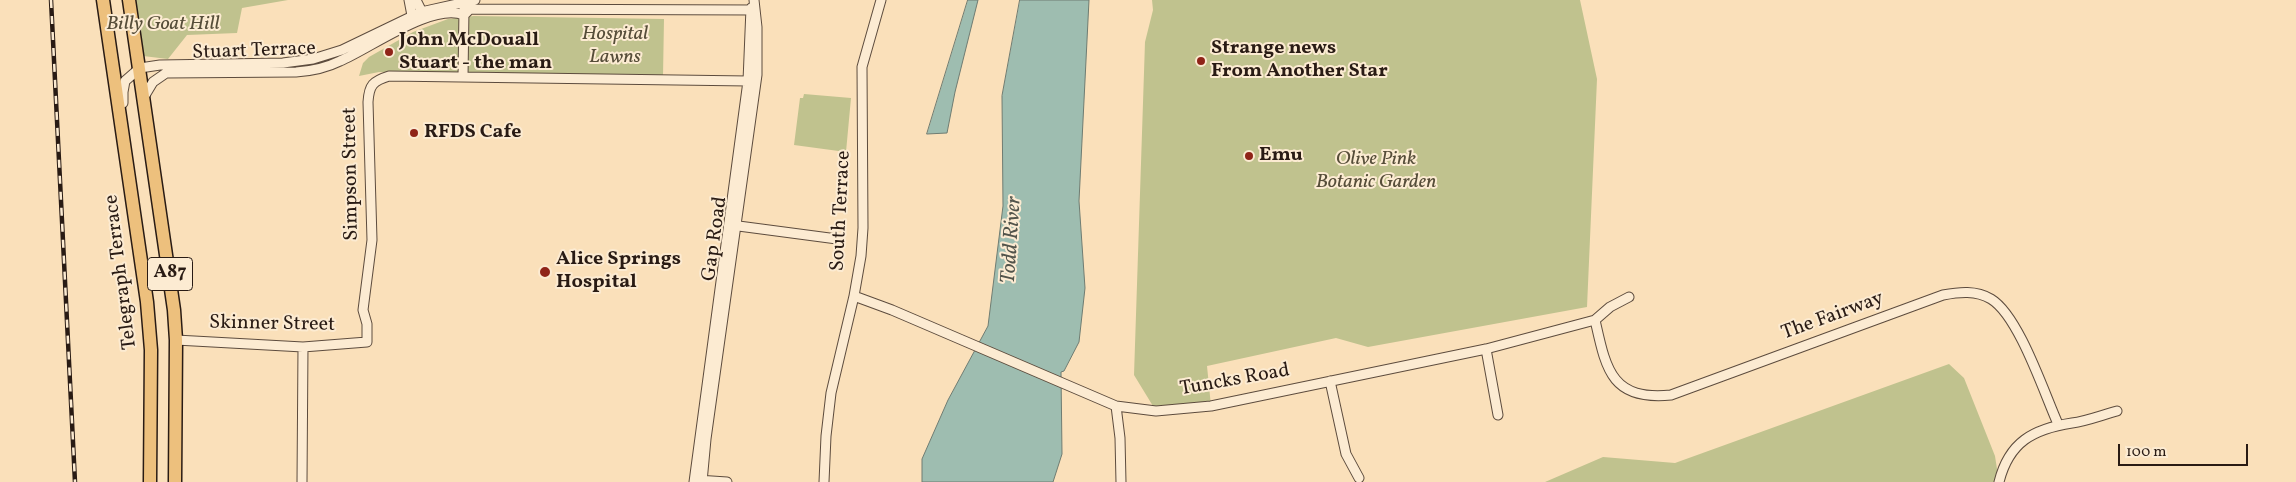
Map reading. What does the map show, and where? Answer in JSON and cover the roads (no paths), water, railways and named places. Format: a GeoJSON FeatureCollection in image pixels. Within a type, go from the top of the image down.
{"type":"FeatureCollection","features":[{"type":"Feature","properties":{"kind":"highway","name":"Telegraph Terrace"},"geometry":{"type":"LineString","coordinates":[[103,0],[147,302],[151,350],[150,482]]}},
{"type":"Feature","properties":{"kind":"highway","name":"A87"},"geometry":{"type":"LineString","coordinates":[[129,0],[171,285],[176,340],[175,482]]}},
{"type":"Feature","properties":{"kind":"street"},"geometry":{"type":"LineString","coordinates":[[409,0],[418,17]]}},
{"type":"Feature","properties":{"kind":"street"},"geometry":{"type":"LineString","coordinates":[[416,0],[418,17]]}},
{"type":"Feature","properties":{"kind":"street","name":"Stuart Terrace"},"geometry":{"type":"LineString","coordinates":[[140,68],[160,65],[283,63],[313,60],[342,50],[418,17],[475,0]]}},
{"type":"Feature","properties":{"kind":"street","name":"Gap Road"},"geometry":{"type":"LineString","coordinates":[[732,225],[748,81],[753,0]]}},
{"type":"Feature","properties":{"kind":"street","name":"South Terrace"},"geometry":{"type":"LineString","coordinates":[[824,482],[826,436],[831,392],[854,296],[861,256],[862,67],[881,0]]}},
{"type":"Feature","properties":{"kind":"street"},"geometry":{"type":"LineString","coordinates":[[463,77],[464,2]]}},
{"type":"Feature","properties":{"kind":"street","name":"Stuart Terrace"},"geometry":{"type":"LineString","coordinates":[[143,100],[153,82],[166,72],[296,72],[315,69],[340,62],[418,17],[455,12],[464,15],[470,9],[561,4],[753,10]]}},
{"type":"Feature","properties":{"kind":"street","name":"Gap Road"},"geometry":{"type":"LineString","coordinates":[[698,481],[732,225],[757,75],[758,45],[753,10]]}},
{"type":"Feature","properties":{"kind":"street"},"geometry":{"type":"LineString","coordinates":[[137,225],[122,92],[129,76],[140,68]]}},
{"type":"Feature","properties":{"kind":"street","name":"Simpson Street"},"geometry":{"type":"LineString","coordinates":[[367,342],[367,324],[363,310],[372,240],[369,90],[377,80],[389,76],[748,81]]}},
{"type":"Feature","properties":{"kind":"street"},"geometry":{"type":"LineString","coordinates":[[732,225],[837,239]]}},
{"type":"Feature","properties":{"kind":"street","name":"The Fairway"},"geometry":{"type":"LineString","coordinates":[[1595,320],[1604,361],[1610,370],[1629,390],[1640,395],[1654,397],[1671,395],[1943,295],[1960,291],[1978,293],[1991,298],[2003,308],[2015,327],[2058,424]]}},
{"type":"Feature","properties":{"kind":"street","name":"Tuncks Road"},"geometry":{"type":"LineString","coordinates":[[854,296],[1116,406],[1156,410],[1211,406],[1486,349],[1595,320],[1610,307],[1629,297]]}},
{"type":"Feature","properties":{"kind":"street","name":"Skinner Street"},"geometry":{"type":"LineString","coordinates":[[176,340],[303,347],[367,342]]}},
{"type":"Feature","properties":{"kind":"street"},"geometry":{"type":"LineString","coordinates":[[302,482],[303,347]]}},
{"type":"Feature","properties":{"kind":"street"},"geometry":{"type":"LineString","coordinates":[[1486,349],[1498,415]]}},
{"type":"Feature","properties":{"kind":"street"},"geometry":{"type":"LineString","coordinates":[[1330,381],[1346,454],[1359,478]]}},
{"type":"Feature","properties":{"kind":"street"},"geometry":{"type":"LineString","coordinates":[[1116,406],[1120,438],[1121,482]]}},
{"type":"Feature","properties":{"kind":"street"},"geometry":{"type":"LineString","coordinates":[[1999,482],[2004,464],[2015,447],[2025,439],[2058,424],[2071,423],[2117,411]]}},
{"type":"Feature","properties":{"kind":"street"},"geometry":{"type":"LineString","coordinates":[[698,481],[727,482]]}},
{"type":"Feature","properties":{"kind":"water"},"geometry":{"type":"Polygon","coordinates":[[[968,0],[978,0],[955,92],[947,133],[927,134],[968,0]]]}},
{"type":"Feature","properties":{"kind":"water","name":"Todd River"},"geometry":{"type":"Polygon","coordinates":[[[1020,0],[1089,0],[1079,201],[1085,288],[1079,342],[1064,371],[1061,372],[1062,454],[1053,482],[922,482],[922,459],[948,400],[988,326],[1003,206],[1002,96],[1020,0]]]}},
{"type":"Feature","properties":{"kind":"railway"},"geometry":{"type":"LineString","coordinates":[[51,0],[75,482]]}},
{"type":"Feature","properties":{"kind":"place","name":"John McDouall Stuart - the man"},"geometry":{"type":"Point","coordinates":[389,52]}},
{"type":"Feature","properties":{"kind":"place","name":"Strange news From Another Star"},"geometry":{"type":"Point","coordinates":[1201,61]}},
{"type":"Feature","properties":{"kind":"place","name":"RFDS Cafe"},"geometry":{"type":"Point","coordinates":[414,133]}},
{"type":"Feature","properties":{"kind":"place","name":"Emu"},"geometry":{"type":"Point","coordinates":[1249,156]}},
{"type":"Feature","properties":{"kind":"place","name":"Alice Springs Hospital"},"geometry":{"type":"Point","coordinates":[545,272]}},
{"type":"Feature","properties":{"kind":"park label","name":"Billy Goat Hill"},"geometry":{"type":"Point","coordinates":[163,25]}},
{"type":"Feature","properties":{"kind":"park label","name":"Hospital Lawns"},"geometry":{"type":"Point","coordinates":[615,46]}},
{"type":"Feature","properties":{"kind":"park label","name":"Olive Pink Botanic Garden"},"geometry":{"type":"Point","coordinates":[1376,172]}}]}
